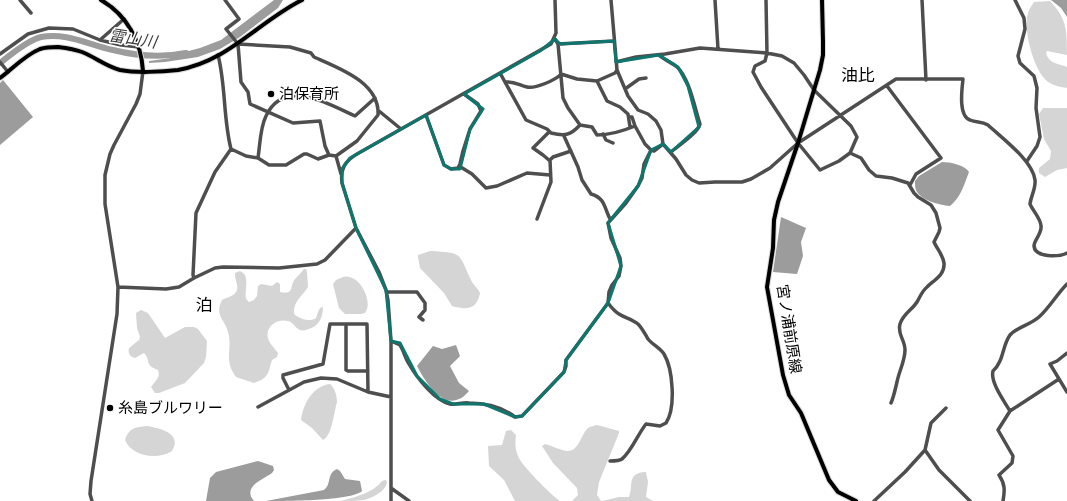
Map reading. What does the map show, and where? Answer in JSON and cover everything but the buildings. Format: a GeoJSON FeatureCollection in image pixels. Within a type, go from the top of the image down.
{"type":"FeatureCollection","features":[{"type":"Feature","properties":{"kind":"main road"},"geometry":{"type":"LineString","coordinates":[[101,0],[124,19],[132,30],[140,48],[144,71]]}},
{"type":"Feature","properties":{"kind":"main road"},"geometry":{"type":"LineString","coordinates":[[0,78],[35,52],[40,49],[50,47],[68,48],[82,52],[104,64],[120,70],[177,70],[189,67],[218,55],[270,19],[302,0]]}},
{"type":"Feature","properties":{"kind":"main road","name":"宮ノ浦前原線"},"geometry":{"type":"LineString","coordinates":[[822,0],[823,55],[798,143],[778,202],[774,220],[773,248],[767,287],[783,375],[789,395],[801,413],[829,480],[838,492],[854,501]]}},
{"type":"Feature","properties":{"kind":"street"},"geometry":{"type":"LineString","coordinates":[[20,0],[30,14]]}},
{"type":"Feature","properties":{"kind":"street"},"geometry":{"type":"LineString","coordinates":[[225,0],[240,19],[226,29],[237,43],[241,82],[248,92],[250,104],[293,123],[320,121],[325,146],[329,155]]}},
{"type":"Feature","properties":{"kind":"street"},"geometry":{"type":"LineString","coordinates":[[341,174],[345,163],[350,158],[551,44],[555,39],[556,33],[555,0]]}},
{"type":"Feature","properties":{"kind":"street"},"geometry":{"type":"LineString","coordinates":[[611,0],[617,70],[628,96],[638,110],[648,114],[656,122],[661,130],[663,144],[671,152],[686,175],[692,180],[699,183],[742,182],[751,179],[770,168],[798,143],[896,79],[963,79],[962,100],[963,113],[966,118],[983,122],[988,125],[1027,161],[1030,166],[1035,180],[1030,204],[1042,227],[1034,248],[1038,252],[1049,256],[1057,256],[1067,253]]}},
{"type":"Feature","properties":{"kind":"street"},"geometry":{"type":"LineString","coordinates":[[715,0],[718,49]]}},
{"type":"Feature","properties":{"kind":"street"},"geometry":{"type":"LineString","coordinates":[[616,62],[636,57],[659,55],[700,48],[767,53],[782,56],[794,63],[814,90],[851,126],[857,137],[850,153],[839,161],[820,170],[798,143],[761,87],[753,72],[755,66],[765,61],[767,53],[766,0]]}},
{"type":"Feature","properties":{"kind":"street"},"geometry":{"type":"LineString","coordinates":[[922,0],[926,80]]}},
{"type":"Feature","properties":{"kind":"street"},"geometry":{"type":"LineString","coordinates":[[1015,0],[1022,13],[1025,29],[1018,56],[1020,63],[1034,76],[1037,88],[1036,108],[1040,137],[1037,146],[1027,161]]}},
{"type":"Feature","properties":{"kind":"street"},"geometry":{"type":"LineString","coordinates":[[100,40],[124,19]]}},
{"type":"Feature","properties":{"kind":"street"},"geometry":{"type":"LineString","coordinates":[[0,54],[28,34],[49,28],[73,29],[100,40],[140,48]]}},
{"type":"Feature","properties":{"kind":"street"},"geometry":{"type":"LineString","coordinates":[[555,39],[558,44],[563,98],[580,126]]}},
{"type":"Feature","properties":{"kind":"street"},"geometry":{"type":"LineString","coordinates":[[558,44],[614,41]]}},
{"type":"Feature","properties":{"kind":"street"},"geometry":{"type":"LineString","coordinates":[[237,43],[290,47],[311,53],[314,57],[356,76],[375,98],[379,111],[401,129]]}},
{"type":"Feature","properties":{"kind":"street"},"geometry":{"type":"LineString","coordinates":[[194,278],[196,213],[215,172],[231,149],[228,137],[225,101],[218,55]]}},
{"type":"Feature","properties":{"kind":"street"},"geometry":{"type":"LineString","coordinates":[[659,55],[664,60],[678,67],[684,76],[700,124],[699,127],[686,140],[671,152]]}},
{"type":"Feature","properties":{"kind":"street"},"geometry":{"type":"LineString","coordinates":[[0,62],[8,72]]}},
{"type":"Feature","properties":{"kind":"street"},"geometry":{"type":"LineString","coordinates":[[561,74],[597,81],[615,74],[617,70]]}},
{"type":"Feature","properties":{"kind":"street"},"geometry":{"type":"LineString","coordinates":[[92,501],[90,494],[91,481],[116,324],[118,287],[105,204],[105,175],[110,154],[140,94],[144,71]]}},
{"type":"Feature","properties":{"kind":"street"},"geometry":{"type":"LineString","coordinates":[[500,73],[526,120],[547,129],[551,133],[564,136],[575,131],[580,126],[592,127],[598,135],[617,133],[635,126]]}},
{"type":"Feature","properties":{"kind":"street"},"geometry":{"type":"LineString","coordinates":[[506,82],[512,81],[533,88],[559,77],[561,74]]}},
{"type":"Feature","properties":{"kind":"street"},"geometry":{"type":"LineString","coordinates":[[625,89],[639,80],[646,78]]}},
{"type":"Feature","properties":{"kind":"street"},"geometry":{"type":"LineString","coordinates":[[597,81],[606,101],[620,107],[630,117],[645,144],[651,150]]}},
{"type":"Feature","properties":{"kind":"street"},"geometry":{"type":"LineString","coordinates":[[887,86],[941,158],[916,174],[910,185]]}},
{"type":"Feature","properties":{"kind":"street"},"geometry":{"type":"LineString","coordinates":[[459,166],[470,129],[481,111],[478,104],[464,94]]}},
{"type":"Feature","properties":{"kind":"street"},"geometry":{"type":"LineString","coordinates":[[258,158],[264,121],[274,104],[280,100],[288,96],[302,95],[311,97],[355,116],[375,98]]}},
{"type":"Feature","properties":{"kind":"street"},"geometry":{"type":"LineString","coordinates":[[630,127],[630,117],[638,110]]}},
{"type":"Feature","properties":{"kind":"street"},"geometry":{"type":"LineString","coordinates":[[231,149],[246,156],[258,158],[269,165],[284,166],[304,154],[318,159],[329,155],[336,156],[358,140],[377,117],[379,111]]}},
{"type":"Feature","properties":{"kind":"street"},"geometry":{"type":"LineString","coordinates":[[426,115],[444,165],[451,169],[459,166]]}},
{"type":"Feature","properties":{"kind":"street"},"geometry":{"type":"LineString","coordinates":[[550,132],[533,148],[550,161]]}},
{"type":"Feature","properties":{"kind":"street"},"geometry":{"type":"LineString","coordinates":[[603,134],[606,140],[613,143]]}},
{"type":"Feature","properties":{"kind":"street"},"geometry":{"type":"LineString","coordinates":[[564,136],[572,151],[582,180],[591,194],[599,196],[602,200],[610,219]]}},
{"type":"Feature","properties":{"kind":"street"},"geometry":{"type":"LineString","coordinates":[[651,150],[654,151],[663,144]]}},
{"type":"Feature","properties":{"kind":"street"},"geometry":{"type":"LineString","coordinates":[[391,341],[400,344],[409,364],[417,376],[440,399],[453,404],[484,404],[507,411],[515,418],[520,418],[564,372],[566,360],[608,303],[609,292],[619,276],[621,266],[620,258],[608,223],[626,203],[638,186],[642,178],[644,164],[651,150]]}},
{"type":"Feature","properties":{"kind":"street"},"geometry":{"type":"LineString","coordinates":[[537,219],[551,182],[550,161],[553,157],[572,151]]}},
{"type":"Feature","properties":{"kind":"street"},"geometry":{"type":"LineString","coordinates":[[850,153],[861,158],[869,170],[876,176],[899,180],[910,185],[918,197],[931,205],[936,213],[940,228],[934,242],[936,249],[943,259],[944,265],[942,273],[922,291],[916,303],[905,314],[901,322],[899,331],[904,343],[904,358],[891,403]]}},
{"type":"Feature","properties":{"kind":"street"},"geometry":{"type":"LineString","coordinates":[[336,156],[342,183],[356,228],[379,272],[387,292],[390,311],[391,341],[391,501]]}},
{"type":"Feature","properties":{"kind":"street"},"geometry":{"type":"LineString","coordinates":[[459,166],[472,174],[486,188],[497,186],[528,174],[550,176]]}},
{"type":"Feature","properties":{"kind":"street"},"geometry":{"type":"LineString","coordinates":[[118,287],[166,289],[178,287],[215,268],[223,267],[279,268],[317,264],[325,260],[356,228]]}},
{"type":"Feature","properties":{"kind":"street"},"geometry":{"type":"LineString","coordinates":[[1010,411],[998,389],[992,373],[1001,360],[1007,340],[1011,334],[1038,318],[1067,284]]}},
{"type":"Feature","properties":{"kind":"street"},"geometry":{"type":"LineString","coordinates":[[387,292],[417,292],[424,299],[425,303],[424,310],[419,316],[423,320]]}},
{"type":"Feature","properties":{"kind":"street"},"geometry":{"type":"LineString","coordinates":[[608,303],[619,314],[638,324],[649,340],[664,355],[670,377],[672,396],[671,410],[666,423],[660,426],[646,424],[622,459],[618,461],[610,461]]}},
{"type":"Feature","properties":{"kind":"street"},"geometry":{"type":"LineString","coordinates":[[289,390],[282,376],[322,365],[330,324],[367,324],[368,392]]}},
{"type":"Feature","properties":{"kind":"street"},"geometry":{"type":"LineString","coordinates":[[346,324],[346,370],[368,371]]}},
{"type":"Feature","properties":{"kind":"street"},"geometry":{"type":"LineString","coordinates":[[1067,353],[1057,361],[1050,364],[1067,392]]}},
{"type":"Feature","properties":{"kind":"street"},"geometry":{"type":"LineString","coordinates":[[258,407],[311,380],[328,378],[337,379],[368,392],[391,397]]}},
{"type":"Feature","properties":{"kind":"street"},"geometry":{"type":"LineString","coordinates":[[1003,501],[1005,491],[1004,482],[999,475],[1012,463],[1013,456],[998,430],[1010,411],[1059,379]]}},
{"type":"Feature","properties":{"kind":"street"},"geometry":{"type":"LineString","coordinates":[[874,501],[886,488],[905,472],[925,450],[931,423],[946,408]]}},
{"type":"Feature","properties":{"kind":"street"},"geometry":{"type":"LineString","coordinates":[[925,450],[939,470],[970,501]]}},
{"type":"Feature","properties":{"kind":"street"},"geometry":{"type":"LineString","coordinates":[[391,488],[409,501]]}},
{"type":"Feature","properties":{"kind":"highlighted area"},"geometry":{"type":"Polygon","coordinates":[[[555,39],[560,44],[614,41],[616,62],[659,55],[678,67],[688,86],[699,127],[671,152],[663,144],[651,150],[638,186],[608,223],[621,266],[608,303],[566,360],[564,372],[522,416],[515,417],[484,404],[453,404],[440,399],[417,376],[400,343],[391,341],[386,290],[356,228],[342,183],[342,169],[350,158],[426,115],[444,165],[451,169],[460,169],[470,129],[483,109],[464,94],[540,51],[555,39]]]}},
{"type":"Feature","properties":{"kind":"shaded area"},"geometry":{"type":"Polygon","coordinates":[[[274,0],[283,0],[278,8],[240,37],[220,49],[198,57],[149,63],[149,61],[171,58],[181,53],[221,40],[274,0]]]}},
{"type":"Feature","properties":{"kind":"shaded area"},"geometry":{"type":"Polygon","coordinates":[[[1051,0],[1067,0],[1067,17],[1061,8],[1051,0]]]}},
{"type":"Feature","properties":{"kind":"shaded area"},"geometry":{"type":"Polygon","coordinates":[[[1050,1],[1056,7],[1065,25],[1067,55],[1046,52],[1051,61],[1067,67],[1067,88],[1052,84],[1044,78],[1036,65],[1028,37],[1028,13],[1034,2],[1050,1]]]}},
{"type":"Feature","properties":{"kind":"shaded area"},"geometry":{"type":"Polygon","coordinates":[[[3,80],[33,117],[0,145],[0,83],[3,80]]]}},
{"type":"Feature","properties":{"kind":"shaded area"},"geometry":{"type":"Polygon","coordinates":[[[1043,108],[1067,108],[1067,168],[1057,170],[1045,177],[1039,173],[1039,168],[1050,159],[1051,151],[1044,139],[1039,114],[1043,108]]]}},
{"type":"Feature","properties":{"kind":"shaded area"},"geometry":{"type":"Polygon","coordinates":[[[942,162],[953,163],[964,167],[969,172],[960,195],[950,206],[935,203],[921,197],[915,188],[915,181],[919,176],[942,162]]]}},
{"type":"Feature","properties":{"kind":"shaded area"},"geometry":{"type":"Polygon","coordinates":[[[781,217],[806,228],[801,242],[803,256],[797,274],[773,272],[781,217]]]}},
{"type":"Feature","properties":{"kind":"shaded area"},"geometry":{"type":"Polygon","coordinates":[[[430,251],[448,252],[458,256],[461,259],[472,282],[480,293],[479,299],[474,306],[462,308],[452,306],[444,293],[420,268],[418,255],[430,251]]]}},
{"type":"Feature","properties":{"kind":"shaded area"},"geometry":{"type":"Polygon","coordinates":[[[304,269],[306,269],[307,272],[308,287],[296,302],[294,314],[298,317],[311,320],[316,318],[320,308],[323,307],[320,321],[315,326],[307,330],[300,330],[288,321],[283,320],[272,325],[269,328],[268,336],[270,342],[278,353],[277,357],[272,360],[269,372],[263,379],[254,383],[236,377],[232,371],[229,360],[230,344],[227,328],[219,310],[222,300],[235,294],[237,291],[235,273],[240,271],[245,276],[246,299],[249,302],[254,300],[257,296],[258,286],[261,284],[272,286],[277,282],[280,284],[280,292],[285,293],[290,291],[293,282],[304,269]]]}},
{"type":"Feature","properties":{"kind":"shaded area"},"geometry":{"type":"Polygon","coordinates":[[[343,277],[354,279],[362,287],[368,303],[365,313],[345,314],[339,308],[333,284],[336,280],[343,277]]]}},
{"type":"Feature","properties":{"kind":"shaded area"},"geometry":{"type":"Polygon","coordinates":[[[141,310],[148,313],[165,338],[185,327],[194,327],[198,329],[207,341],[204,363],[185,383],[159,393],[155,393],[151,387],[159,375],[158,370],[149,364],[144,353],[135,358],[129,354],[129,348],[139,340],[140,337],[137,328],[136,313],[141,310]]]}},
{"type":"Feature","properties":{"kind":"shaded area"},"geometry":{"type":"Polygon","coordinates":[[[456,345],[460,356],[450,366],[459,383],[469,391],[462,398],[452,401],[439,396],[428,385],[417,366],[433,346],[442,349],[456,345]]]}},
{"type":"Feature","properties":{"kind":"shaded area"},"geometry":{"type":"Polygon","coordinates":[[[330,384],[337,397],[337,402],[331,429],[329,434],[323,440],[312,428],[301,420],[304,408],[314,392],[324,385],[330,384]]]}},
{"type":"Feature","properties":{"kind":"shaded area"},"geometry":{"type":"Polygon","coordinates":[[[597,425],[619,431],[599,482],[597,495],[601,501],[572,501],[578,495],[577,488],[553,463],[542,446],[545,444],[571,451],[577,446],[588,428],[597,425]]]}},
{"type":"Feature","properties":{"kind":"shaded area"},"geometry":{"type":"Polygon","coordinates":[[[147,426],[168,432],[172,436],[175,445],[172,451],[166,454],[153,456],[139,453],[128,446],[125,440],[128,433],[133,429],[147,426]]]}},
{"type":"Feature","properties":{"kind":"shaded area"},"geometry":{"type":"Polygon","coordinates":[[[511,430],[516,435],[515,443],[520,460],[537,480],[560,501],[515,501],[504,480],[489,466],[488,446],[502,445],[506,431],[511,430]]]}},
{"type":"Feature","properties":{"kind":"shaded area"},"geometry":{"type":"Polygon","coordinates":[[[258,461],[273,466],[274,470],[252,488],[250,492],[254,501],[206,501],[210,478],[216,472],[258,461]]]}},
{"type":"Feature","properties":{"kind":"shaded area"},"geometry":{"type":"Polygon","coordinates":[[[337,469],[345,479],[360,481],[362,491],[345,497],[332,499],[266,501],[324,490],[328,485],[331,474],[337,469]]]}},
{"type":"Feature","properties":{"kind":"shaded area"},"geometry":{"type":"Polygon","coordinates":[[[646,472],[648,482],[646,497],[653,501],[602,501],[619,497],[629,497],[633,477],[640,473],[646,472]]]}},
{"type":"Feature","properties":{"kind":"shaded area"},"geometry":{"type":"Polygon","coordinates":[[[385,480],[387,481],[385,488],[371,498],[364,500],[341,501],[369,492],[385,480]]]}},
{"type":"Feature","properties":{"kind":"waterway","name":"雷山川"},"geometry":{"type":"LineString","coordinates":[[0,63],[19,48],[31,41],[41,37],[50,36],[59,36],[131,54],[158,56],[186,53]]}},
{"type":"Feature","properties":{"kind":"place","name":"泊保育所"},"geometry":{"type":"Point","coordinates":[271,94]}},
{"type":"Feature","properties":{"kind":"place","name":"糸島ブルワリー"},"geometry":{"type":"Point","coordinates":[110,408]}},
{"type":"Feature","properties":{"kind":"district","name":"油比"},"geometry":{"type":"Point","coordinates":[858,75]}},
{"type":"Feature","properties":{"kind":"district","name":"泊"},"geometry":{"type":"Point","coordinates":[204,305]}}]}
